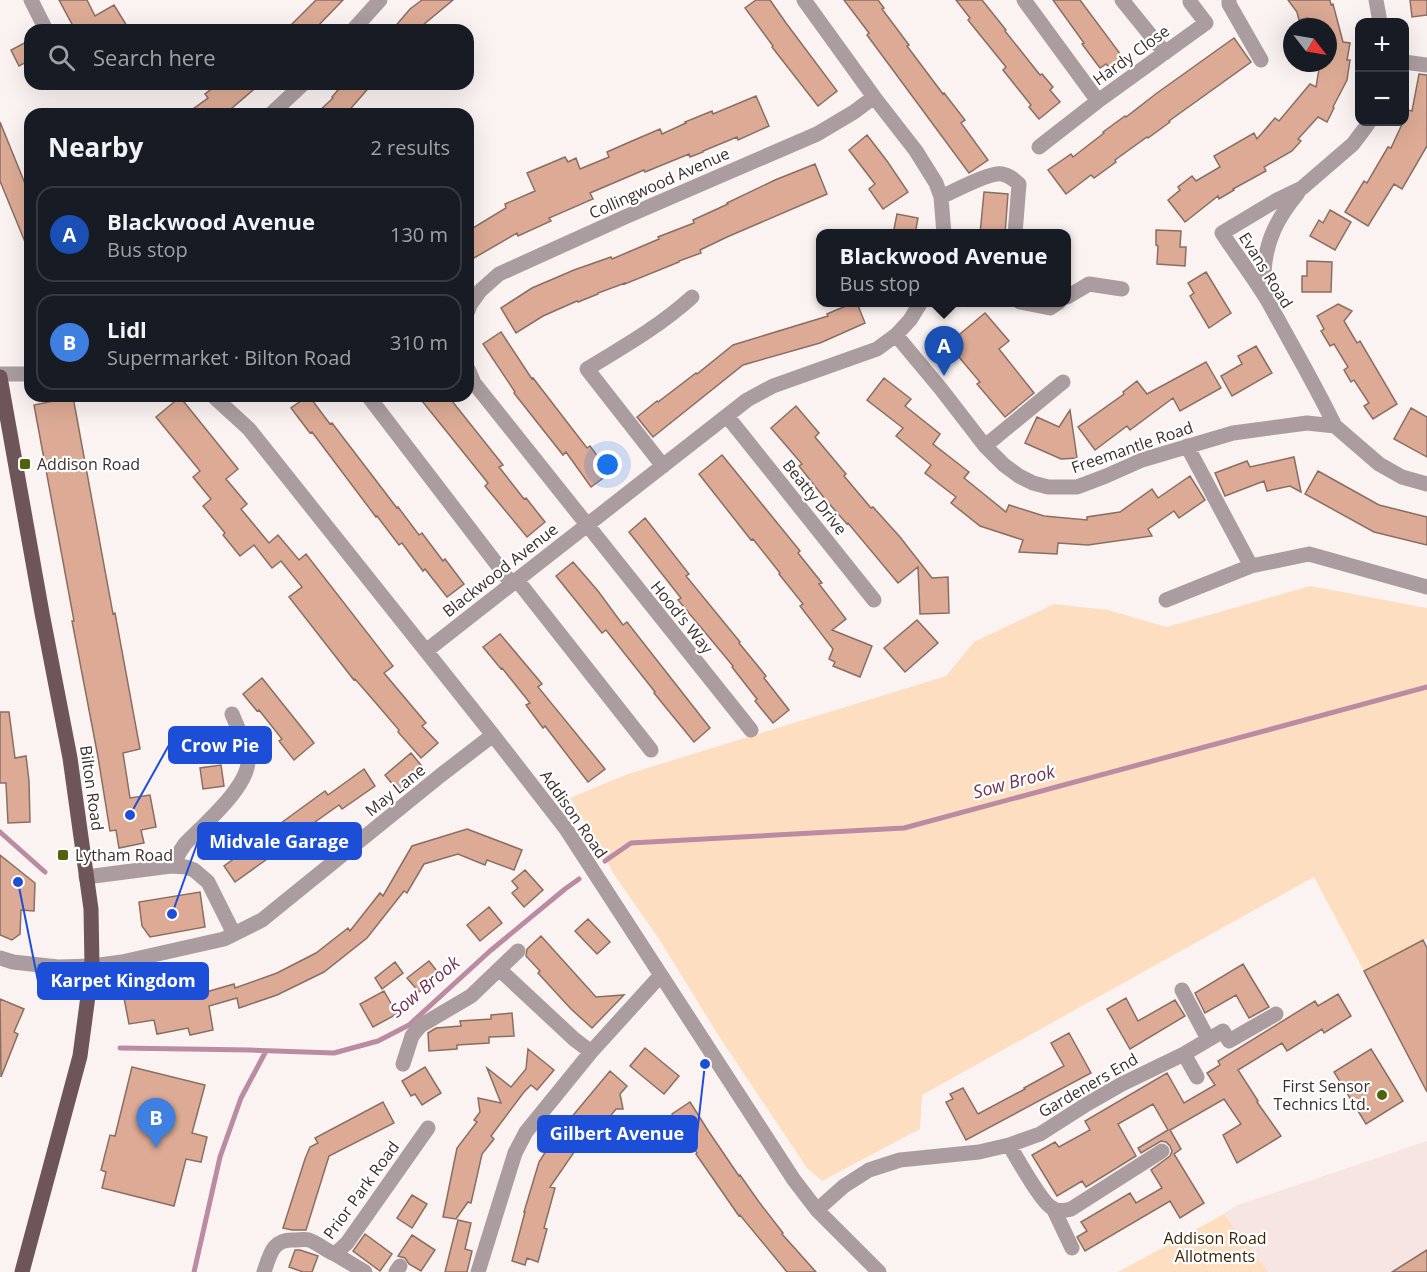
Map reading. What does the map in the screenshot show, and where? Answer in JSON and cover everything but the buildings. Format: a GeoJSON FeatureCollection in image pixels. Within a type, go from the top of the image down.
{"type":"FeatureCollection","features":[{"type":"Feature","properties":{"kind":"main road","name":"Bilton Road"},"geometry":{"type":"LineString","coordinates":[[0,376],[70,758],[91,909],[92,966],[78,1063],[22,1272]]}},
{"type":"Feature","properties":{"kind":"street"},"geometry":{"type":"LineString","coordinates":[[31,0],[43,24]]}},
{"type":"Feature","properties":{"kind":"street"},"geometry":{"type":"LineString","coordinates":[[358,24],[380,0]]}},
{"type":"Feature","properties":{"kind":"street"},"geometry":{"type":"LineString","coordinates":[[804,0],[916,151],[936,183],[941,197],[944,229]]}},
{"type":"Feature","properties":{"kind":"street","name":"Hardy Close"},"geometry":{"type":"LineString","coordinates":[[1024,0],[1098,101],[1206,23],[1190,2]]}},
{"type":"Feature","properties":{"kind":"street"},"geometry":{"type":"LineString","coordinates":[[1122,0],[1164,53]]}},
{"type":"Feature","properties":{"kind":"street"},"geometry":{"type":"LineString","coordinates":[[1229,0],[1261,60]]}},
{"type":"Feature","properties":{"kind":"street"},"geometry":{"type":"LineString","coordinates":[[1376,0],[1379,18]]}},
{"type":"Feature","properties":{"kind":"street"},"geometry":{"type":"LineString","coordinates":[[1409,63],[1427,65]]}},
{"type":"Feature","properties":{"kind":"street"},"geometry":{"type":"LineString","coordinates":[[277,108],[297,90]]}},
{"type":"Feature","properties":{"kind":"street","name":"Collingwood Avenue"},"geometry":{"type":"LineString","coordinates":[[474,299],[499,274],[817,134],[854,112],[874,96]]}},
{"type":"Feature","properties":{"kind":"street"},"geometry":{"type":"LineString","coordinates":[[1040,147],[1098,101]]}},
{"type":"Feature","properties":{"kind":"street","name":"Evans Road"},"geometry":{"type":"LineString","coordinates":[[1335,426],[1314,383],[1268,303],[1222,233],[1302,188],[1353,144],[1366,126]]}},
{"type":"Feature","properties":{"kind":"street"},"geometry":{"type":"LineString","coordinates":[[941,197],[993,174],[1011,177],[1018,184],[1015,229]]}},
{"type":"Feature","properties":{"kind":"street"},"geometry":{"type":"LineString","coordinates":[[1268,303],[1264,275],[1271,237],[1278,221],[1302,188]]}},
{"type":"Feature","properties":{"kind":"street"},"geometry":{"type":"LineString","coordinates":[[1071,295],[1089,284],[1122,289]]}},
{"type":"Feature","properties":{"kind":"street"},"geometry":{"type":"LineString","coordinates":[[663,466],[587,369],[677,311],[692,297]]}},
{"type":"Feature","properties":{"kind":"street","name":"Blackwood Avenue"},"geometry":{"type":"LineString","coordinates":[[426,651],[747,400],[773,386],[877,349],[896,335],[918,307]]}},
{"type":"Feature","properties":{"kind":"street","name":"Freemantle Road"},"geometry":{"type":"LineString","coordinates":[[896,335],[985,446],[1019,476],[1048,487],[1077,487],[1142,460],[1233,433],[1307,423],[1335,426]]}},
{"type":"Feature","properties":{"kind":"street"},"geometry":{"type":"LineString","coordinates":[[0,376],[24,374]]}},
{"type":"Feature","properties":{"kind":"street"},"geometry":{"type":"LineString","coordinates":[[985,446],[1063,382]]}},
{"type":"Feature","properties":{"kind":"street"},"geometry":{"type":"LineString","coordinates":[[474,383],[588,525]]}},
{"type":"Feature","properties":{"kind":"street","name":"Addison Road"},"geometry":{"type":"LineString","coordinates":[[220,402],[249,429],[494,735],[566,829],[794,1180],[817,1210],[879,1272]]}},
{"type":"Feature","properties":{"kind":"street"},"geometry":{"type":"LineString","coordinates":[[373,402],[514,582],[651,750]]}},
{"type":"Feature","properties":{"kind":"street","name":"Beatty Drive"},"geometry":{"type":"LineString","coordinates":[[727,416],[874,600]]}},
{"type":"Feature","properties":{"kind":"street"},"geometry":{"type":"LineString","coordinates":[[1335,426],[1379,464],[1402,477],[1427,484]]}},
{"type":"Feature","properties":{"kind":"street"},"geometry":{"type":"LineString","coordinates":[[1187,446],[1251,566]]}},
{"type":"Feature","properties":{"kind":"street","name":"Hood's Way"},"geometry":{"type":"LineString","coordinates":[[588,525],[631,582],[751,730]]}},
{"type":"Feature","properties":{"kind":"street"},"geometry":{"type":"LineString","coordinates":[[1166,600],[1251,566],[1309,554],[1427,587]]}},
{"type":"Feature","properties":{"kind":"street"},"geometry":{"type":"LineString","coordinates":[[174,866],[185,844],[237,789],[248,769],[248,756],[232,714]]}},
{"type":"Feature","properties":{"kind":"street","name":"May Lane"},"geometry":{"type":"LineString","coordinates":[[92,966],[122,962],[224,939],[262,920],[494,735]]}},
{"type":"Feature","properties":{"kind":"street"},"geometry":{"type":"LineString","coordinates":[[86,877],[174,866],[194,870],[208,882],[234,934]]}},
{"type":"Feature","properties":{"kind":"street"},"geometry":{"type":"LineString","coordinates":[[403,1064],[412,1036],[420,1026],[471,996],[518,951]]}},
{"type":"Feature","properties":{"kind":"street"},"geometry":{"type":"LineString","coordinates":[[0,958],[13,962],[58,967],[92,966]]}},
{"type":"Feature","properties":{"kind":"street"},"geometry":{"type":"LineString","coordinates":[[500,969],[574,1039],[591,1052]]}},
{"type":"Feature","properties":{"kind":"street"},"geometry":{"type":"LineString","coordinates":[[478,1272],[515,1153],[526,1132],[591,1052],[660,976]]}},
{"type":"Feature","properties":{"kind":"street"},"geometry":{"type":"LineString","coordinates":[[1182,990],[1208,1039]]}},
{"type":"Feature","properties":{"kind":"street","name":"Gardeners End"},"geometry":{"type":"LineString","coordinates":[[817,1210],[844,1186],[869,1170],[900,1160],[979,1152],[1040,1134],[1122,1084],[1184,1054],[1223,1031],[1229,1041],[1276,1014]]}},
{"type":"Feature","properties":{"kind":"street"},"geometry":{"type":"LineString","coordinates":[[1184,1054],[1197,1077]]}},
{"type":"Feature","properties":{"kind":"street","name":"Prior Park Road"},"geometry":{"type":"LineString","coordinates":[[264,1272],[272,1251],[279,1242],[286,1239],[309,1240],[335,1254],[346,1243],[428,1128]]}},
{"type":"Feature","properties":{"kind":"street"},"geometry":{"type":"LineString","coordinates":[[1009,1145],[1044,1201],[1062,1211],[1071,1209],[1162,1151]]}},
{"type":"Feature","properties":{"kind":"street"},"geometry":{"type":"LineString","coordinates":[[1053,1208],[1072,1248]]}},
{"type":"Feature","properties":{"kind":"street"},"geometry":{"type":"LineString","coordinates":[[335,1254],[365,1272]]}},
{"type":"Feature","properties":{"kind":"shaded area"},"geometry":{"type":"Polygon","coordinates":[[[1427,1141],[1427,1272],[1269,1272],[1224,1214],[1235,1206],[1427,1141]]]}},
{"type":"Feature","properties":{"kind":"green space"},"geometry":{"type":"Polygon","coordinates":[[[1310,586],[1427,608],[1427,939],[1364,971],[1314,877],[922,1095],[920,1129],[822,1181],[807,1168],[720,1038],[659,939],[613,873],[570,798],[628,774],[946,676],[974,642],[1054,604],[1108,610],[1167,627],[1310,586]]]}},
{"type":"Feature","properties":{"kind":"green space","name":"Addison Road Allotments"},"geometry":{"type":"Polygon","coordinates":[[[1224,1214],[1269,1272],[1118,1272],[1224,1214]]]}},
{"type":"Feature","properties":{"kind":"waterway","name":"Sow Brook"},"geometry":{"type":"LineString","coordinates":[[605,861],[631,843],[904,828],[1427,687]]}},
{"type":"Feature","properties":{"kind":"waterway"},"geometry":{"type":"LineString","coordinates":[[0,832],[45,872]]}},
{"type":"Feature","properties":{"kind":"waterway","name":"Sow Brook"},"geometry":{"type":"LineString","coordinates":[[120,1048],[334,1053],[378,1041],[409,1025],[490,951],[579,879]]}},
{"type":"Feature","properties":{"kind":"waterway"},"geometry":{"type":"LineString","coordinates":[[194,1272],[220,1157],[241,1098],[266,1051]]}},
{"type":"Feature","properties":{"kind":"place","name":"Blackwood Avenue"},"geometry":{"type":"Point","coordinates":[944,376]}},
{"type":"Feature","properties":{"kind":"place","name":"Addison Road"},"geometry":{"type":"Point","coordinates":[25,464]}},
{"type":"Feature","properties":{"kind":"place","name":"Crow Pie"},"geometry":{"type":"Point","coordinates":[130,815]}},
{"type":"Feature","properties":{"kind":"place","name":"Lytham Road"},"geometry":{"type":"Point","coordinates":[63,855]}},
{"type":"Feature","properties":{"kind":"place","name":"Karpet Kingdom"},"geometry":{"type":"Point","coordinates":[18,882]}},
{"type":"Feature","properties":{"kind":"place","name":"Midvale Garage"},"geometry":{"type":"Point","coordinates":[172,914]}},
{"type":"Feature","properties":{"kind":"place","name":"Gilbert Avenue"},"geometry":{"type":"Point","coordinates":[705,1064]}},
{"type":"Feature","properties":{"kind":"place","name":"First Sensor Technics Ltd."},"geometry":{"type":"Point","coordinates":[1382,1095]}},
{"type":"Feature","properties":{"kind":"place","name":"Lidl"},"geometry":{"type":"Point","coordinates":[156,1148]}}]}
